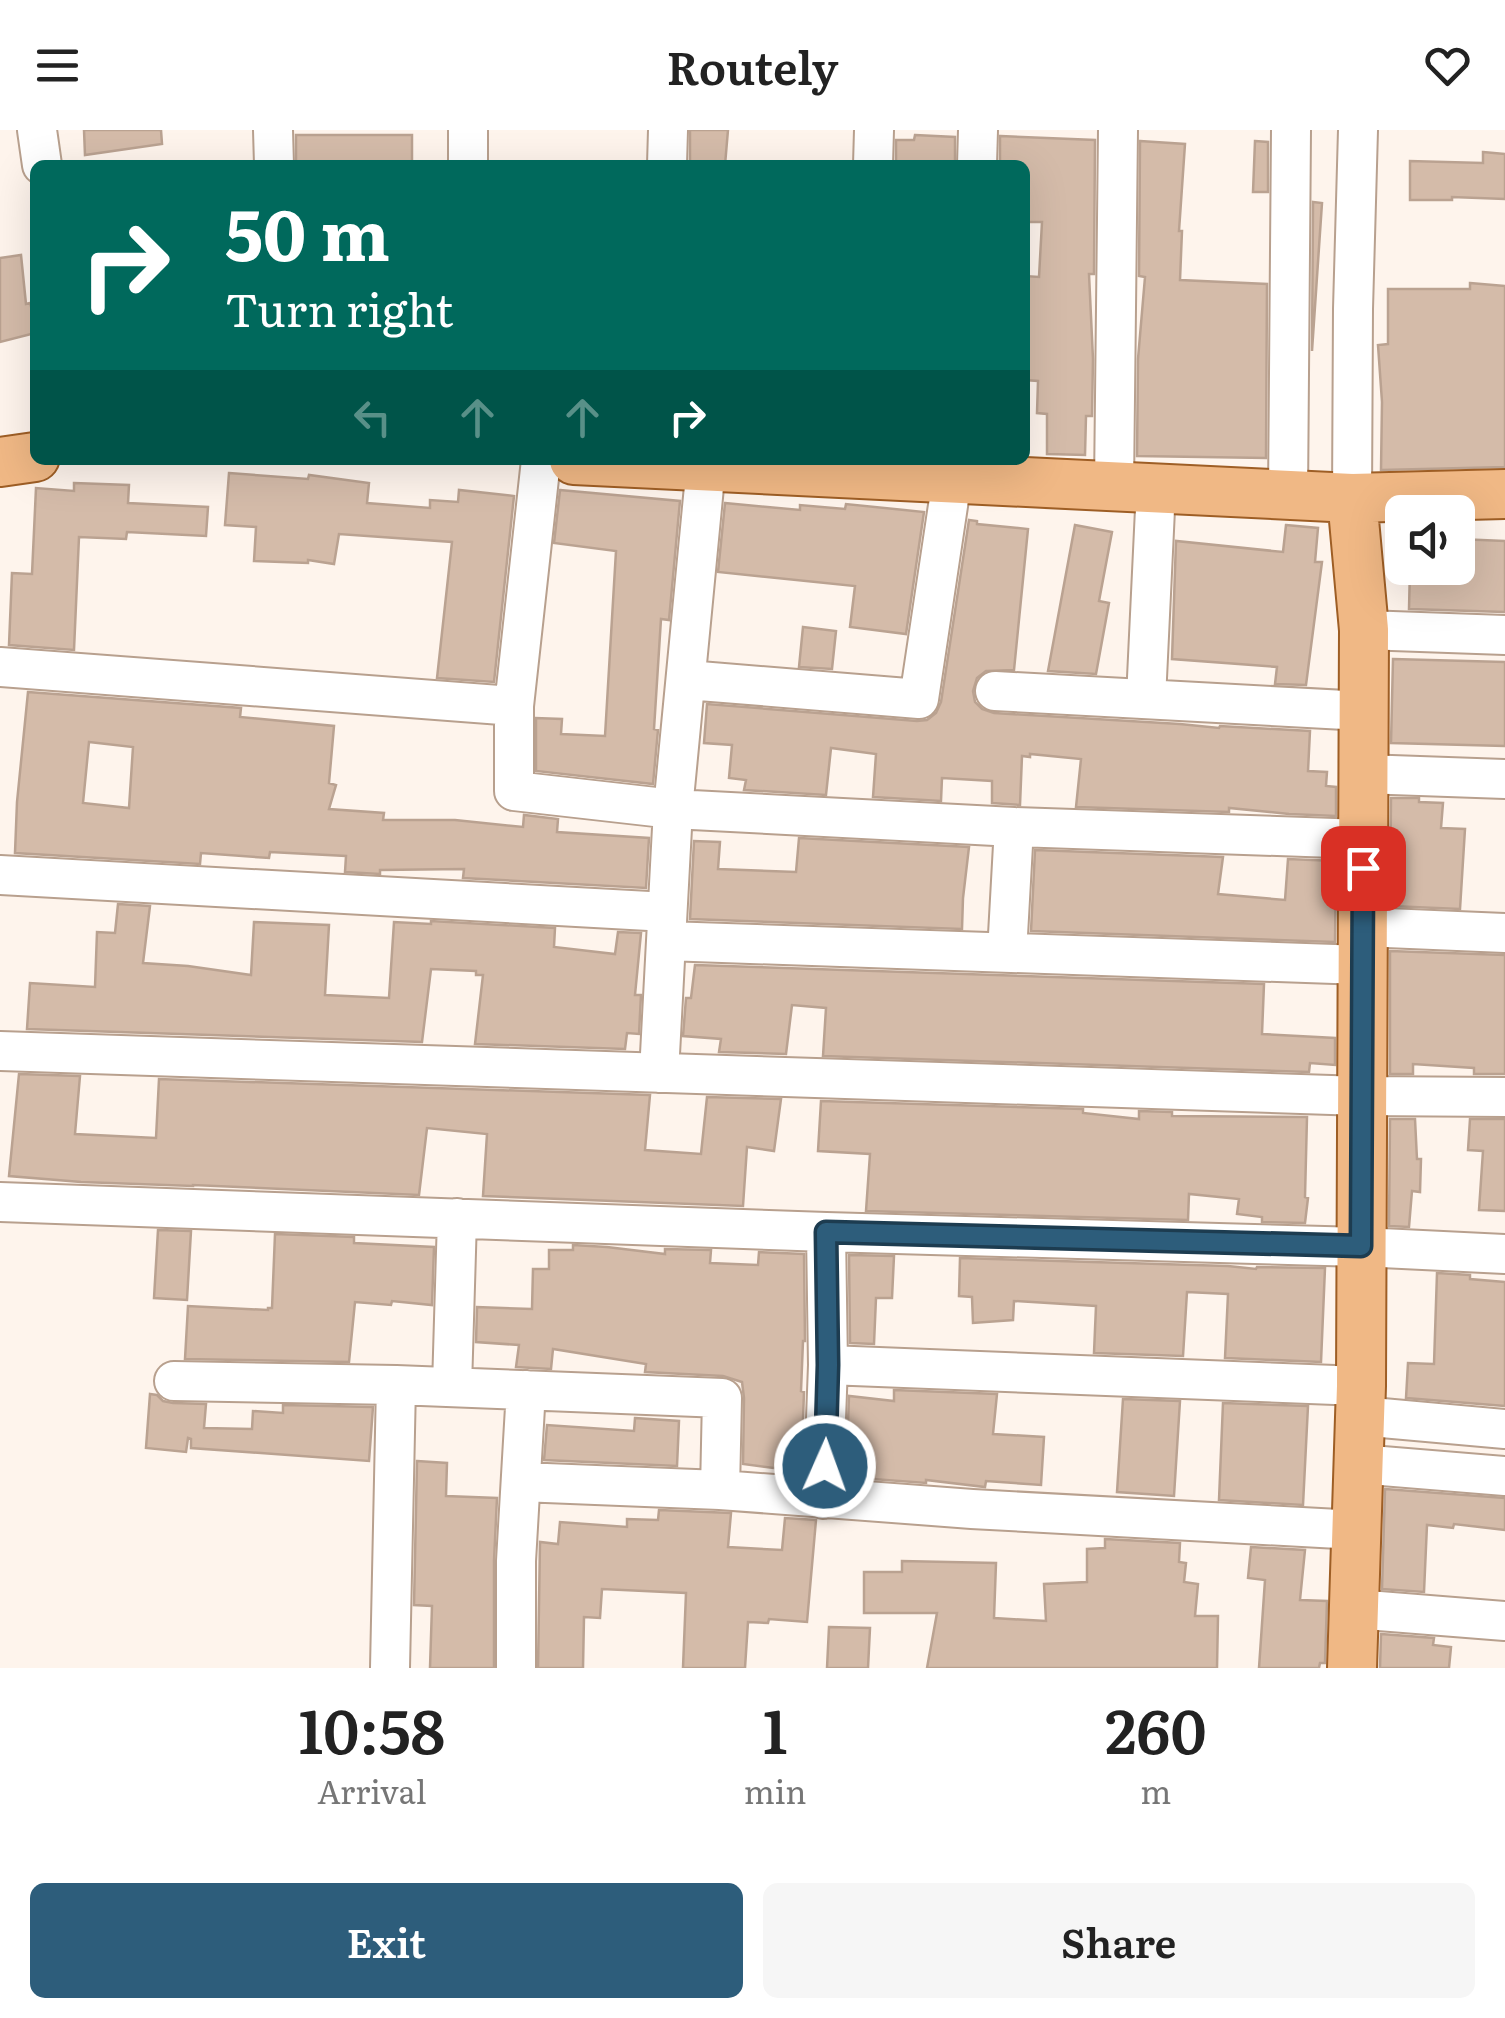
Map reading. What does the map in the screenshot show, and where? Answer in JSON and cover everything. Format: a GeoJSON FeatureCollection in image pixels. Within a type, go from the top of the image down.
{"type":"FeatureCollection","features":[{"type":"Feature","properties":{"kind":"main road"},"geometry":{"type":"LineString","coordinates":[[0,462],[30,458]]}},
{"type":"Feature","properties":{"kind":"main road"},"geometry":{"type":"LineString","coordinates":[[692,465],[863,467],[1352,498],[1505,494]]}},
{"type":"Feature","properties":{"kind":"main road"},"geometry":{"type":"LineString","coordinates":[[1352,498],[1364,630],[1360,1401],[1352,1668]]}},
{"type":"Feature","properties":{"kind":"street"},"geometry":{"type":"LineString","coordinates":[[37,130],[41,160]]}},
{"type":"Feature","properties":{"kind":"street"},"geometry":{"type":"LineString","coordinates":[[272,130],[274,160]]}},
{"type":"Feature","properties":{"kind":"street"},"geometry":{"type":"LineString","coordinates":[[468,130],[468,160]]}},
{"type":"Feature","properties":{"kind":"street"},"geometry":{"type":"LineString","coordinates":[[666,160],[668,130]]}},
{"type":"Feature","properties":{"kind":"street"},"geometry":{"type":"LineString","coordinates":[[873,160],[874,130]]}},
{"type":"Feature","properties":{"kind":"street"},"geometry":{"type":"LineString","coordinates":[[978,130],[978,160]]}},
{"type":"Feature","properties":{"kind":"street"},"geometry":{"type":"LineString","coordinates":[[1118,130],[1146,699]]}},
{"type":"Feature","properties":{"kind":"street"},"geometry":{"type":"LineString","coordinates":[[1288,495],[1291,130]]}},
{"type":"Feature","properties":{"kind":"street"},"geometry":{"type":"LineString","coordinates":[[1352,498],[1358,130]]}},
{"type":"Feature","properties":{"kind":"street"},"geometry":{"type":"LineString","coordinates":[[540,465],[514,706],[514,791],[673,810],[1363,839]]}},
{"type":"Feature","properties":{"kind":"street"},"geometry":{"type":"LineString","coordinates":[[659,1072],[673,810],[706,466]]}},
{"type":"Feature","properties":{"kind":"street"},"geometry":{"type":"LineString","coordinates":[[687,680],[919,699],[963,473]]}},
{"type":"Feature","properties":{"kind":"street"},"geometry":{"type":"LineString","coordinates":[[1364,630],[1505,636]]}},
{"type":"Feature","properties":{"kind":"street"},"geometry":{"type":"LineString","coordinates":[[0,667],[514,706]]}},
{"type":"Feature","properties":{"kind":"street"},"geometry":{"type":"LineString","coordinates":[[996,691],[1364,712]]}},
{"type":"Feature","properties":{"kind":"street"},"geometry":{"type":"LineString","coordinates":[[1363,774],[1505,778]]}},
{"type":"Feature","properties":{"kind":"street"},"geometry":{"type":"LineString","coordinates":[[1007,953],[1014,826]]}},
{"type":"Feature","properties":{"kind":"street"},"geometry":{"type":"LineString","coordinates":[[0,875],[1007,953],[1363,946],[1505,933]]}},
{"type":"Feature","properties":{"kind":"street"},"geometry":{"type":"LineString","coordinates":[[0,1051],[1362,1096],[1505,1097]]}},
{"type":"Feature","properties":{"kind":"street"},"geometry":{"type":"LineString","coordinates":[[0,1202],[826,1232],[1361,1246],[1505,1254]]}},
{"type":"Feature","properties":{"kind":"street"},"geometry":{"type":"LineString","coordinates":[[452,1388],[457,1218]]}},
{"type":"Feature","properties":{"kind":"street"},"geometry":{"type":"LineString","coordinates":[[823,1500],[828,1365],[826,1232]]}},
{"type":"Feature","properties":{"kind":"street"},"geometry":{"type":"LineString","coordinates":[[828,1365],[1360,1401],[1505,1430]]}},
{"type":"Feature","properties":{"kind":"street"},"geometry":{"type":"LineString","coordinates":[[174,1381],[396,1384],[722,1398],[720,1490]]}},
{"type":"Feature","properties":{"kind":"street"},"geometry":{"type":"LineString","coordinates":[[390,1668],[396,1384]]}},
{"type":"Feature","properties":{"kind":"street"},"geometry":{"type":"LineString","coordinates":[[516,1668],[516,1561],[526,1390]]}},
{"type":"Feature","properties":{"kind":"street"},"geometry":{"type":"LineString","coordinates":[[1358,1464],[1505,1476]]}},
{"type":"Feature","properties":{"kind":"street"},"geometry":{"type":"LineString","coordinates":[[521,1482],[720,1490],[823,1500],[1356,1530]]}},
{"type":"Feature","properties":{"kind":"street"},"geometry":{"type":"LineString","coordinates":[[1354,1609],[1505,1621]]}},
{"type":"Feature","properties":{"kind":"building"},"geometry":{"type":"Polygon","coordinates":[[[84,130],[161,130],[162,144],[85,155],[84,130]]]}},
{"type":"Feature","properties":{"kind":"building"},"geometry":{"type":"Polygon","coordinates":[[[690,130],[728,130],[725,160],[690,160],[690,130]]]}},
{"type":"Feature","properties":{"kind":"building"},"geometry":{"type":"Polygon","coordinates":[[[296,135],[412,135],[412,160],[296,160],[296,135]]]}},
{"type":"Feature","properties":{"kind":"building"},"geometry":{"type":"Polygon","coordinates":[[[915,135],[955,137],[955,160],[896,160],[896,140],[914,140],[915,135]]]}},
{"type":"Feature","properties":{"kind":"building"},"geometry":{"type":"Polygon","coordinates":[[[1000,136],[1095,140],[1094,274],[1089,274],[1092,416],[1086,416],[1085,455],[1047,454],[1047,414],[1037,413],[1038,381],[1030,380],[1030,276],[1039,277],[1042,222],[1030,222],[1030,160],[1000,160],[1000,136]]]}},
{"type":"Feature","properties":{"kind":"building"},"geometry":{"type":"Polygon","coordinates":[[[1140,141],[1185,144],[1180,280],[1267,284],[1266,458],[1137,456],[1138,359],[1145,277],[1139,276],[1140,141]]]}},
{"type":"Feature","properties":{"kind":"building"},"geometry":{"type":"Polygon","coordinates":[[[1255,141],[1268,142],[1268,192],[1253,192],[1255,141]]]}},
{"type":"Feature","properties":{"kind":"building"},"geometry":{"type":"Polygon","coordinates":[[[1483,152],[1505,154],[1505,199],[1410,200],[1410,161],[1483,163],[1483,152]]]}},
{"type":"Feature","properties":{"kind":"building"},"geometry":{"type":"Polygon","coordinates":[[[1313,202],[1322,203],[1312,351],[1313,202]]]}},
{"type":"Feature","properties":{"kind":"building"},"geometry":{"type":"Polygon","coordinates":[[[21,255],[26,304],[30,303],[30,334],[0,342],[0,258],[21,255]]]}},
{"type":"Feature","properties":{"kind":"building"},"geometry":{"type":"Polygon","coordinates":[[[1470,283],[1505,286],[1505,467],[1381,470],[1378,345],[1388,344],[1388,289],[1470,289],[1470,283]]]}},
{"type":"Feature","properties":{"kind":"building"},"geometry":{"type":"Polygon","coordinates":[[[229,473],[308,479],[309,475],[369,483],[367,503],[430,508],[430,500],[458,502],[459,490],[514,496],[494,682],[437,678],[452,542],[339,534],[334,564],[308,560],[254,561],[256,527],[225,525],[229,473]]]}},
{"type":"Feature","properties":{"kind":"building"},"geometry":{"type":"Polygon","coordinates":[[[74,483],[129,485],[128,503],[208,507],[206,536],[127,532],[126,539],[79,537],[74,650],[9,645],[12,573],[32,574],[36,488],[74,491],[74,483]]]}},
{"type":"Feature","properties":{"kind":"building"},"geometry":{"type":"Polygon","coordinates":[[[560,490],[680,501],[669,620],[661,619],[653,784],[536,771],[536,718],[562,719],[561,734],[605,736],[616,551],[554,543],[560,490]]]}},
{"type":"Feature","properties":{"kind":"building"},"geometry":{"type":"Polygon","coordinates":[[[725,503],[800,510],[800,505],[845,509],[846,504],[924,512],[906,634],[850,627],[855,586],[718,572],[725,503]]]}},
{"type":"Feature","properties":{"kind":"building"},"geometry":{"type":"Polygon","coordinates":[[[969,520],[1028,529],[1014,670],[986,671],[977,678],[973,691],[975,702],[982,709],[994,713],[1310,731],[1308,771],[1327,772],[1326,786],[1336,787],[1336,816],[1229,808],[1229,812],[1076,807],[1081,759],[1030,754],[1022,756],[1020,805],[992,803],[992,781],[942,778],[941,801],[873,797],[876,754],[831,748],[826,795],[744,790],[746,780],[729,778],[732,745],[704,743],[707,704],[917,721],[936,713],[941,702],[969,520]]]}},
{"type":"Feature","properties":{"kind":"building"},"geometry":{"type":"Polygon","coordinates":[[[1075,525],[1112,532],[1099,601],[1109,603],[1096,674],[1048,671],[1075,525]]]}},
{"type":"Feature","properties":{"kind":"building"},"geometry":{"type":"Polygon","coordinates":[[[1286,525],[1318,528],[1315,562],[1322,562],[1306,685],[1275,684],[1277,667],[1172,659],[1176,541],[1283,552],[1286,525]]]}},
{"type":"Feature","properties":{"kind":"building"},"geometry":{"type":"Polygon","coordinates":[[[1475,540],[1505,541],[1505,612],[1409,609],[1410,585],[1475,585],[1475,540]]]}},
{"type":"Feature","properties":{"kind":"building"},"geometry":{"type":"Polygon","coordinates":[[[803,627],[836,631],[832,669],[799,667],[803,627]]]}},
{"type":"Feature","properties":{"kind":"building"},"geometry":{"type":"Polygon","coordinates":[[[1393,659],[1505,662],[1505,746],[1391,743],[1393,659]]]}},
{"type":"Feature","properties":{"kind":"building"},"geometry":{"type":"Polygon","coordinates":[[[28,692],[241,708],[240,717],[334,726],[329,783],[336,785],[329,809],[384,813],[383,820],[455,820],[523,827],[524,815],[558,819],[557,832],[649,838],[646,888],[463,878],[464,869],[345,872],[346,856],[270,852],[269,858],[201,853],[200,864],[15,853],[28,692]],[[89,742],[83,803],[129,808],[133,747],[89,742]]]}},
{"type":"Feature","properties":{"kind":"building"},"geometry":{"type":"Polygon","coordinates":[[[1391,798],[1443,803],[1441,828],[1465,829],[1460,909],[1390,906],[1391,798]]]}},
{"type":"Feature","properties":{"kind":"building"},"geometry":{"type":"Polygon","coordinates":[[[799,838],[969,847],[962,929],[690,919],[694,841],[720,842],[718,869],[796,872],[799,838]]]}},
{"type":"Feature","properties":{"kind":"building"},"geometry":{"type":"Polygon","coordinates":[[[1035,850],[1223,857],[1218,894],[1285,900],[1288,859],[1336,861],[1335,942],[1031,931],[1035,850]]]}},
{"type":"Feature","properties":{"kind":"building"},"geometry":{"type":"Polygon","coordinates":[[[118,904],[150,906],[143,963],[251,975],[254,922],[329,925],[325,995],[389,998],[394,922],[555,928],[554,947],[615,954],[618,932],[641,933],[635,995],[641,995],[639,1034],[627,1033],[625,1049],[475,1044],[483,975],[476,975],[476,971],[431,969],[422,1042],[27,1029],[30,983],[95,987],[97,932],[115,933],[118,904]]]}},
{"type":"Feature","properties":{"kind":"building"},"geometry":{"type":"Polygon","coordinates":[[[1390,951],[1505,955],[1505,1074],[1474,1074],[1474,1068],[1413,1064],[1413,1074],[1390,1074],[1390,951]]]}},
{"type":"Feature","properties":{"kind":"building"},"geometry":{"type":"Polygon","coordinates":[[[695,965],[1264,984],[1262,1034],[1335,1038],[1335,1065],[1310,1063],[1309,1072],[823,1056],[826,1008],[792,1005],[786,1054],[719,1052],[721,1039],[683,1036],[686,998],[691,998],[695,965]]]}},
{"type":"Feature","properties":{"kind":"building"},"geometry":{"type":"Polygon","coordinates":[[[19,1074],[80,1076],[75,1134],[156,1138],[159,1079],[650,1095],[645,1150],[701,1154],[707,1097],[781,1099],[774,1151],[747,1147],[743,1206],[483,1196],[487,1134],[427,1128],[419,1195],[9,1176],[19,1074]]]}},
{"type":"Feature","properties":{"kind":"building"},"geometry":{"type":"Polygon","coordinates":[[[821,1101],[1083,1109],[1083,1113],[1139,1119],[1139,1111],[1172,1112],[1172,1116],[1307,1117],[1305,1223],[1262,1222],[1262,1217],[1237,1214],[1239,1199],[1189,1194],[1188,1220],[866,1211],[870,1154],[818,1151],[821,1101]]]}},
{"type":"Feature","properties":{"kind":"building"},"geometry":{"type":"Polygon","coordinates":[[[1390,1119],[1415,1119],[1417,1159],[1421,1159],[1420,1192],[1412,1191],[1409,1227],[1389,1226],[1390,1119]]]}},
{"type":"Feature","properties":{"kind":"building"},"geometry":{"type":"Polygon","coordinates":[[[1470,1119],[1505,1119],[1505,1211],[1479,1210],[1483,1151],[1468,1150],[1470,1119]]]}},
{"type":"Feature","properties":{"kind":"building"},"geometry":{"type":"Polygon","coordinates":[[[158,1230],[191,1231],[187,1300],[154,1298],[158,1230]]]}},
{"type":"Feature","properties":{"kind":"building"},"geometry":{"type":"Polygon","coordinates":[[[275,1234],[354,1237],[354,1243],[434,1247],[432,1305],[355,1302],[349,1362],[185,1359],[188,1306],[272,1308],[275,1234]]]}},
{"type":"Feature","properties":{"kind":"building"},"geometry":{"type":"Polygon","coordinates":[[[573,1245],[665,1254],[665,1249],[711,1250],[710,1263],[758,1265],[759,1252],[804,1254],[801,1474],[743,1464],[742,1382],[723,1376],[645,1372],[646,1364],[553,1349],[551,1369],[516,1367],[519,1345],[476,1342],[477,1307],[532,1309],[533,1269],[549,1269],[549,1250],[573,1250],[573,1245]]]}},
{"type":"Feature","properties":{"kind":"building"},"geometry":{"type":"Polygon","coordinates":[[[849,1255],[894,1256],[892,1298],[876,1298],[874,1344],[850,1343],[849,1255]]]}},
{"type":"Feature","properties":{"kind":"building"},"geometry":{"type":"Polygon","coordinates":[[[960,1258],[1325,1268],[1321,1362],[1225,1358],[1228,1294],[1187,1292],[1183,1356],[1094,1353],[1096,1306],[1014,1301],[1013,1320],[973,1323],[972,1297],[959,1296],[960,1258]]]}},
{"type":"Feature","properties":{"kind":"building"},"geometry":{"type":"Polygon","coordinates":[[[1437,1273],[1505,1282],[1505,1406],[1406,1398],[1408,1363],[1434,1364],[1437,1273]]]}},
{"type":"Feature","properties":{"kind":"building"},"geometry":{"type":"Polygon","coordinates":[[[894,1390],[997,1394],[993,1434],[1044,1437],[1041,1485],[986,1481],[985,1487],[846,1477],[849,1396],[894,1401],[894,1390]]]}},
{"type":"Feature","properties":{"kind":"building"},"geometry":{"type":"Polygon","coordinates":[[[150,1394],[173,1403],[206,1404],[204,1428],[252,1429],[253,1411],[283,1413],[283,1405],[373,1407],[369,1461],[191,1448],[188,1438],[186,1452],[146,1448],[150,1394]]]}},
{"type":"Feature","properties":{"kind":"building"},"geometry":{"type":"Polygon","coordinates":[[[1123,1399],[1180,1401],[1174,1496],[1117,1492],[1123,1399]]]}},
{"type":"Feature","properties":{"kind":"building"},"geometry":{"type":"Polygon","coordinates":[[[1223,1403],[1308,1406],[1303,1505],[1219,1500],[1223,1403]]]}},
{"type":"Feature","properties":{"kind":"building"},"geometry":{"type":"Polygon","coordinates":[[[635,1418],[679,1421],[677,1466],[544,1460],[547,1425],[634,1431],[635,1418]]]}},
{"type":"Feature","properties":{"kind":"building"},"geometry":{"type":"Polygon","coordinates":[[[417,1461],[447,1463],[446,1496],[497,1498],[494,1668],[430,1668],[432,1606],[414,1605],[417,1461]]]}},
{"type":"Feature","properties":{"kind":"building"},"geometry":{"type":"Polygon","coordinates":[[[1385,1489],[1505,1498],[1505,1530],[1427,1525],[1424,1592],[1382,1589],[1385,1489]]]}},
{"type":"Feature","properties":{"kind":"building"},"geometry":{"type":"Polygon","coordinates":[[[659,1510],[731,1513],[728,1547],[782,1550],[785,1518],[816,1520],[807,1622],[748,1622],[745,1668],[683,1668],[686,1593],[602,1589],[600,1618],[584,1617],[583,1668],[538,1668],[540,1542],[558,1544],[560,1522],[627,1527],[627,1519],[658,1520],[659,1510]]]}},
{"type":"Feature","properties":{"kind":"building"},"geometry":{"type":"Polygon","coordinates":[[[1105,1539],[1180,1543],[1179,1562],[1186,1563],[1184,1582],[1198,1584],[1195,1616],[1218,1616],[1217,1668],[927,1668],[937,1613],[864,1613],[864,1572],[902,1572],[902,1561],[996,1563],[994,1618],[1046,1621],[1044,1584],[1087,1582],[1087,1549],[1105,1548],[1105,1539]]]}},
{"type":"Feature","properties":{"kind":"building"},"geometry":{"type":"Polygon","coordinates":[[[1251,1547],[1305,1550],[1300,1600],[1327,1601],[1325,1663],[1320,1663],[1319,1668],[1259,1668],[1265,1580],[1248,1578],[1251,1547]]]}},
{"type":"Feature","properties":{"kind":"building"},"geometry":{"type":"Polygon","coordinates":[[[829,1627],[870,1628],[868,1668],[827,1668],[829,1627]]]}},
{"type":"Feature","properties":{"kind":"building"},"geometry":{"type":"Polygon","coordinates":[[[1381,1634],[1434,1638],[1433,1645],[1451,1647],[1449,1668],[1380,1668],[1381,1634]]]}},
{"type":"Feature","properties":{"kind":"route"},"geometry":{"type":"LineString","coordinates":[[825,1466],[826,1232],[1361,1246],[1363,868]]}}]}
